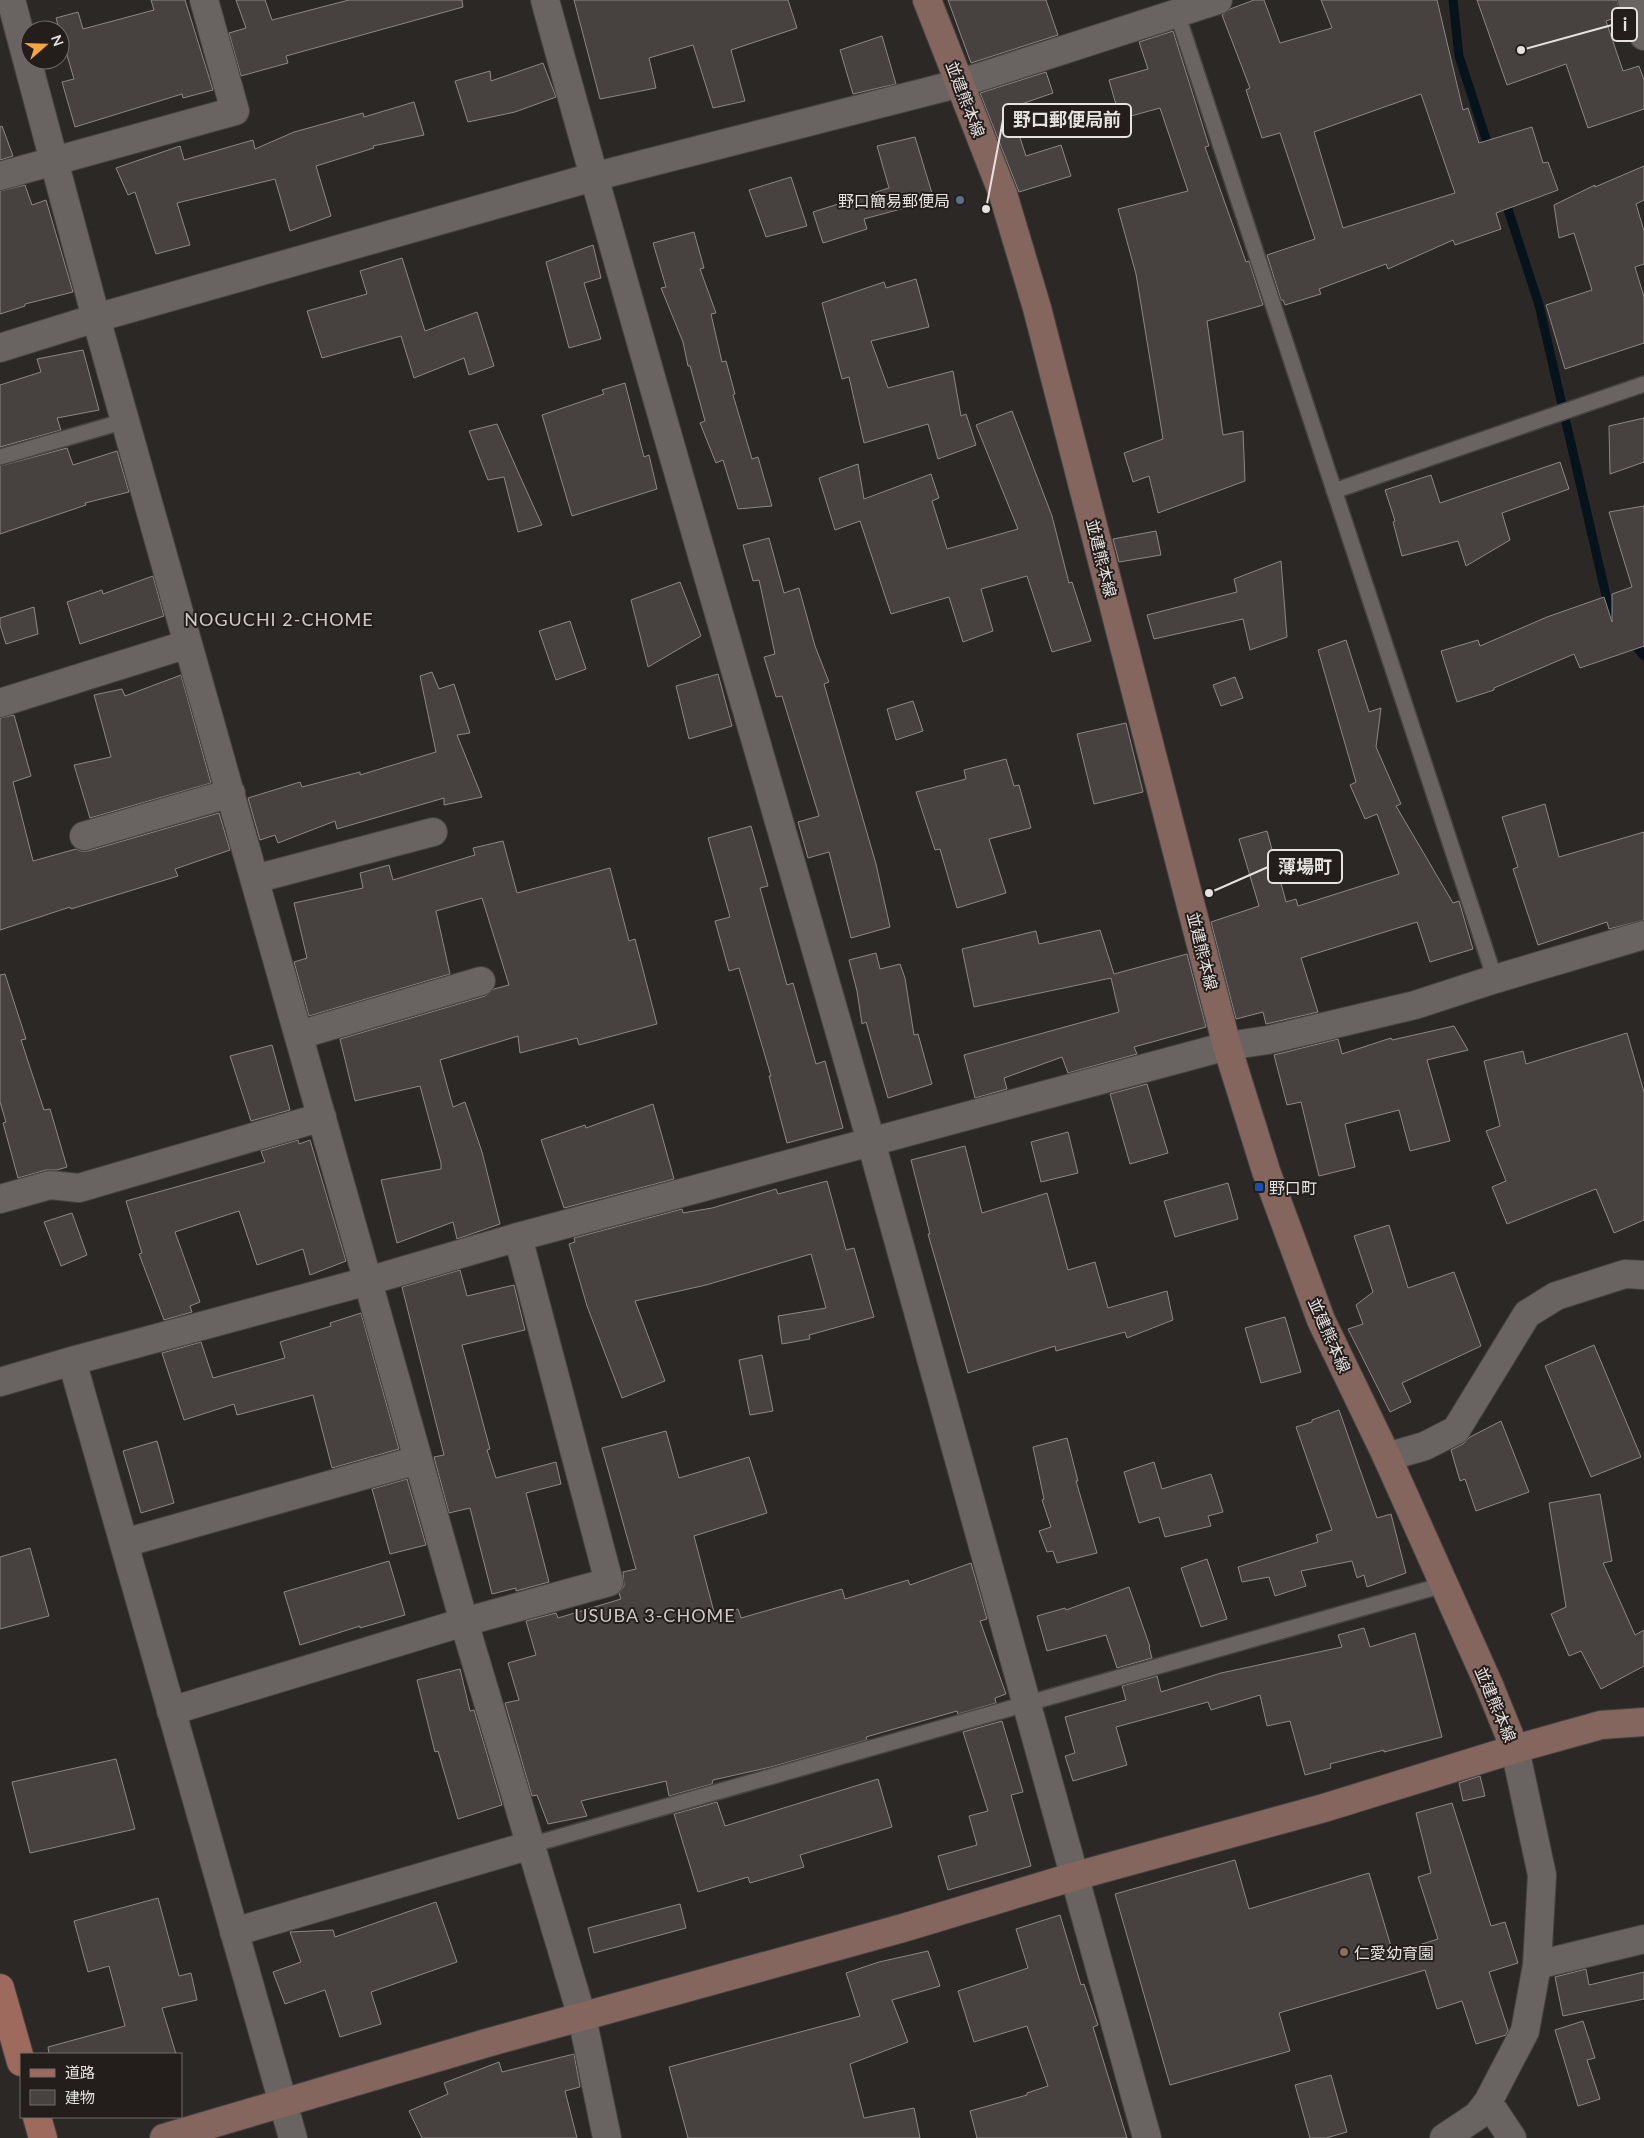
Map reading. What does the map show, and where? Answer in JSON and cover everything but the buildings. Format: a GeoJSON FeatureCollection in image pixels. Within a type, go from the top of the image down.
{"type":"FeatureCollection","features":[{"type":"Feature","properties":{"kind":"main road","name":"並建熊本線"},"geometry":{"type":"LineString","coordinates":[[928,0],[1003,194],[1037,308],[1227,1046],[1266,1171],[1321,1320],[1387,1457],[1489,1685],[1515,1749],[1601,1725],[1644,1722]]}},
{"type":"Feature","properties":{"kind":"main road"},"geometry":{"type":"LineString","coordinates":[[164,2138],[483,2044],[903,1928],[1072,1877],[1324,1808],[1515,1749]]}},
{"type":"Feature","properties":{"kind":"main road"},"geometry":{"type":"LineString","coordinates":[[0,1988],[20,2058]]}},
{"type":"Feature","properties":{"kind":"main road"},"geometry":{"type":"LineString","coordinates":[[37,2118],[43,2138]]}},
{"type":"Feature","properties":{"kind":"street"},"geometry":{"type":"LineString","coordinates":[[11,0],[96,318],[418,1460],[464,1622],[582,2017],[607,2138]]}},
{"type":"Feature","properties":{"kind":"street"},"geometry":{"type":"LineString","coordinates":[[0,176],[235,111],[204,0]]}},
{"type":"Feature","properties":{"kind":"street"},"geometry":{"type":"LineString","coordinates":[[545,0],[594,177],[871,1141],[1028,1705],[1072,1877],[1147,2138]]}},
{"type":"Feature","properties":{"kind":"street"},"geometry":{"type":"LineString","coordinates":[[0,348],[96,318],[594,177],[960,83],[1218,0]]}},
{"type":"Feature","properties":{"kind":"street"},"geometry":{"type":"LineString","coordinates":[[1632,0],[1644,36]]}},
{"type":"Feature","properties":{"kind":"street"},"geometry":{"type":"LineString","coordinates":[[0,703],[188,644]]}},
{"type":"Feature","properties":{"kind":"street"},"geometry":{"type":"LineString","coordinates":[[84,836],[231,793]]}},
{"type":"Feature","properties":{"kind":"street"},"geometry":{"type":"LineString","coordinates":[[255,879],[433,832]]}},
{"type":"Feature","properties":{"kind":"street"},"geometry":{"type":"LineString","coordinates":[[0,1382],[72,1360],[368,1281],[518,1237],[1227,1046],[1268,1040],[1415,1005],[1644,935]]}},
{"type":"Feature","properties":{"kind":"street"},"geometry":{"type":"LineString","coordinates":[[299,1035],[481,981]]}},
{"type":"Feature","properties":{"kind":"street"},"geometry":{"type":"LineString","coordinates":[[0,1199],[50,1185],[79,1188],[322,1117]]}},
{"type":"Feature","properties":{"kind":"street"},"geometry":{"type":"LineString","coordinates":[[171,1711],[464,1622],[609,1582],[518,1237]]}},
{"type":"Feature","properties":{"kind":"street"},"geometry":{"type":"LineString","coordinates":[[1387,1457],[1425,1446],[1456,1430],[1527,1314],[1556,1296],[1625,1274],[1644,1275]]}},
{"type":"Feature","properties":{"kind":"street"},"geometry":{"type":"LineString","coordinates":[[72,1360],[293,2138]]}},
{"type":"Feature","properties":{"kind":"street"},"geometry":{"type":"LineString","coordinates":[[124,1543],[418,1460]]}},
{"type":"Feature","properties":{"kind":"street"},"geometry":{"type":"LineString","coordinates":[[1444,2138],[1477,2116],[1488,2102],[1525,2031],[1537,1965],[1542,1875],[1515,1749]]}},
{"type":"Feature","properties":{"kind":"street"},"geometry":{"type":"LineString","coordinates":[[234,1932],[531,1845]]}},
{"type":"Feature","properties":{"kind":"street"},"geometry":{"type":"LineString","coordinates":[[1537,1965],[1644,1940]]}},
{"type":"Feature","properties":{"kind":"street"},"geometry":{"type":"LineString","coordinates":[[1488,2102],[1512,2138]]}},
{"type":"Feature","properties":{"kind":"lane"},"geometry":{"type":"LineString","coordinates":[[1177,13],[1495,979]]}},
{"type":"Feature","properties":{"kind":"lane"},"geometry":{"type":"LineString","coordinates":[[1334,491],[1644,384]]}},
{"type":"Feature","properties":{"kind":"lane"},"geometry":{"type":"LineString","coordinates":[[0,456],[125,421]]}},
{"type":"Feature","properties":{"kind":"lane"},"geometry":{"type":"LineString","coordinates":[[531,1845],[1028,1705],[1443,1585]]}},
{"type":"Feature","properties":{"kind":"waterway"},"geometry":{"type":"LineString","coordinates":[[1453,0],[1459,56],[1490,151]]}},
{"type":"Feature","properties":{"kind":"waterway"},"geometry":{"type":"LineString","coordinates":[[1504,197],[1539,305],[1611,617],[1620,627]]}},
{"type":"Feature","properties":{"kind":"waterway"},"geometry":{"type":"LineString","coordinates":[[1630,639],[1644,656]]}},
{"type":"Feature","properties":{"kind":"place","name":"i"},"geometry":{"type":"Point","coordinates":[1521,50]}},
{"type":"Feature","properties":{"kind":"place","name":"野口簡易郵便局"},"geometry":{"type":"Point","coordinates":[960,200]}},
{"type":"Feature","properties":{"kind":"place","name":"野口郵便局前"},"geometry":{"type":"Point","coordinates":[986,209]}},
{"type":"Feature","properties":{"kind":"place","name":"薄場町"},"geometry":{"type":"Point","coordinates":[1209,893]}},
{"type":"Feature","properties":{"kind":"place","name":"野口町"},"geometry":{"type":"Point","coordinates":[1259,1187]}},
{"type":"Feature","properties":{"kind":"place","name":"仁愛幼育園"},"geometry":{"type":"Point","coordinates":[1344,1952]}},
{"type":"Feature","properties":{"kind":"district","name":"NOGUCHI 2-CHOME"},"geometry":{"type":"Point","coordinates":[279,619]}},
{"type":"Feature","properties":{"kind":"district","name":"USUBA 3-CHOME"},"geometry":{"type":"Point","coordinates":[655,1615]}}]}
